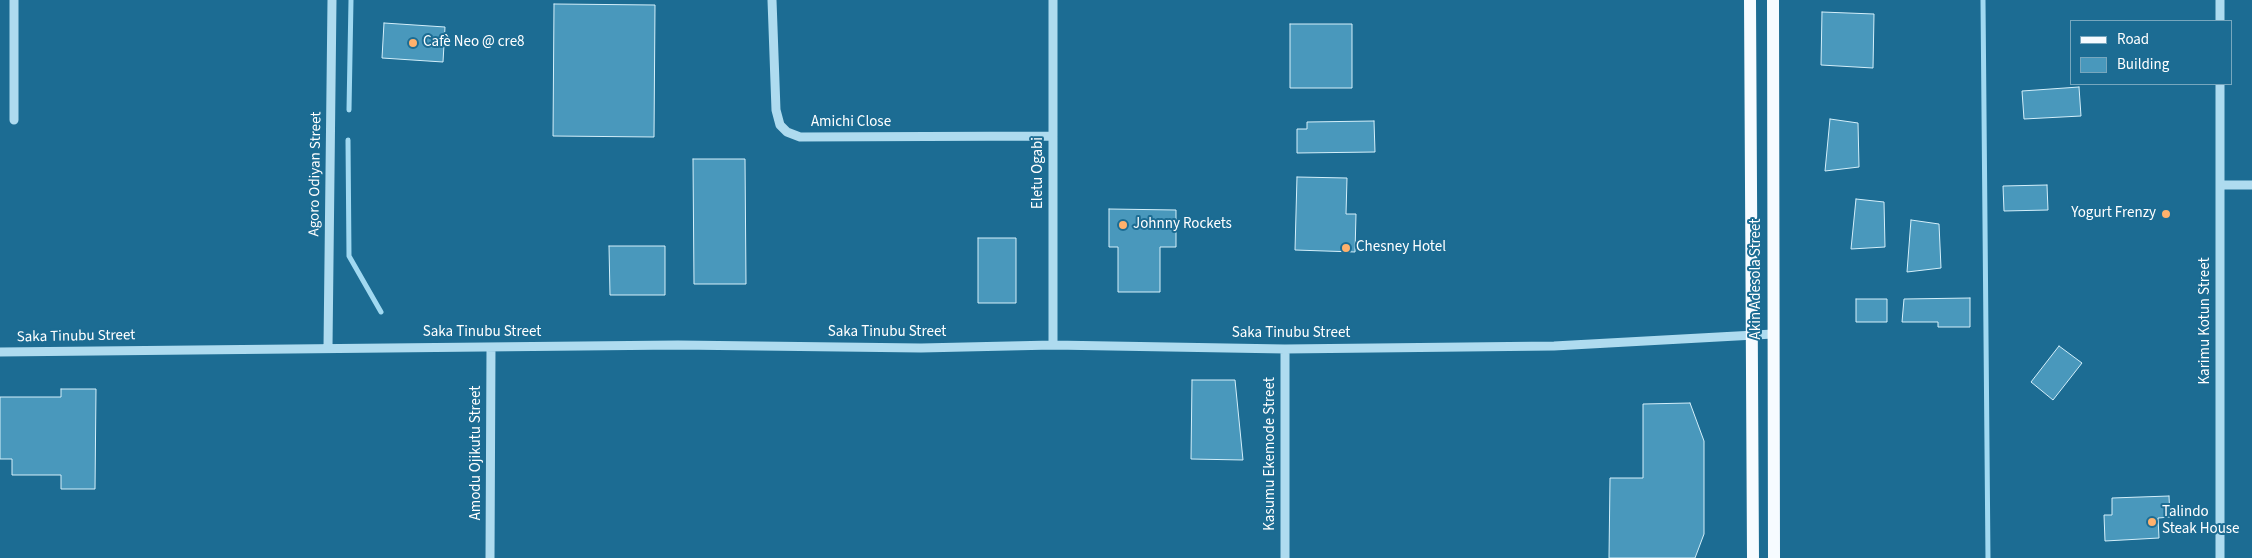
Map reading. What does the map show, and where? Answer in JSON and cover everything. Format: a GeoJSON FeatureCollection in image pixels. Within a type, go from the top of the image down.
{"type":"FeatureCollection","features":[{"type":"Feature","properties":{"kind":"main road","name":"Akin Adesola Street"},"geometry":{"type":"LineString","coordinates":[[1750,0],[1753,558]]}},
{"type":"Feature","properties":{"kind":"main road","name":"Akin Adesola Street"},"geometry":{"type":"LineString","coordinates":[[1773,0],[1774,558]]}},
{"type":"Feature","properties":{"kind":"street"},"geometry":{"type":"LineString","coordinates":[[14,0],[14,120]]}},
{"type":"Feature","properties":{"kind":"street","name":"Agoro Odiyan Street"},"geometry":{"type":"LineString","coordinates":[[328,348],[332,0]]}},
{"type":"Feature","properties":{"kind":"street","name":"Amichi Close"},"geometry":{"type":"LineString","coordinates":[[772,0],[776,110],[780,125],[787,132],[800,137],[1053,136]]}},
{"type":"Feature","properties":{"kind":"street","name":"Eletu Ogabi"},"geometry":{"type":"LineString","coordinates":[[1053,0],[1053,345]]}},
{"type":"Feature","properties":{"kind":"street"},"geometry":{"type":"LineString","coordinates":[[2220,0],[2220,20]]}},
{"type":"Feature","properties":{"kind":"street","name":"Karimu Kotun Street"},"geometry":{"type":"LineString","coordinates":[[2220,85],[2220,558]]}},
{"type":"Feature","properties":{"kind":"street"},"geometry":{"type":"LineString","coordinates":[[2220,185],[2252,185]]}},
{"type":"Feature","properties":{"kind":"street","name":"Saka Tinubu Street"},"geometry":{"type":"LineString","coordinates":[[0,352],[688,345],[921,348],[1053,345],[1285,349],[1554,346],[1773,334]]}},
{"type":"Feature","properties":{"kind":"street","name":"Amodu Ojikutu Street"},"geometry":{"type":"LineString","coordinates":[[490,558],[491,347]]}},
{"type":"Feature","properties":{"kind":"street","name":"Kasumu Ekemode Street"},"geometry":{"type":"LineString","coordinates":[[1285,349],[1285,558]]}},
{"type":"Feature","properties":{"kind":"building"},"geometry":{"type":"Polygon","coordinates":[[[554,4],[655,5],[654,137],[553,136],[554,4]]]}},
{"type":"Feature","properties":{"kind":"building"},"geometry":{"type":"Polygon","coordinates":[[[1822,12],[1874,14],[1873,68],[1821,65],[1822,12]]]}},
{"type":"Feature","properties":{"kind":"building","name":"Cafè Neo @ cre8"},"geometry":{"type":"Polygon","coordinates":[[[384,23],[445,27],[443,62],[382,58],[384,23]]]}},
{"type":"Feature","properties":{"kind":"building"},"geometry":{"type":"Polygon","coordinates":[[[1290,24],[1352,24],[1352,88],[1290,88],[1290,24]]]}},
{"type":"Feature","properties":{"kind":"building"},"geometry":{"type":"Polygon","coordinates":[[[2079,87],[2081,116],[2024,119],[2022,91],[2079,87]]]}},
{"type":"Feature","properties":{"kind":"building"},"geometry":{"type":"Polygon","coordinates":[[[1830,119],[1858,123],[1859,167],[1825,171],[1830,119]]]}},
{"type":"Feature","properties":{"kind":"building"},"geometry":{"type":"Polygon","coordinates":[[[1374,121],[1375,152],[1297,153],[1297,129],[1307,129],[1307,122],[1374,121]]]}},
{"type":"Feature","properties":{"kind":"building"},"geometry":{"type":"Polygon","coordinates":[[[693,159],[745,159],[746,284],[694,284],[693,159]]]}},
{"type":"Feature","properties":{"kind":"building"},"geometry":{"type":"Polygon","coordinates":[[[1297,177],[1347,178],[1346,214],[1356,214],[1355,252],[1295,250],[1297,177]]]}},
{"type":"Feature","properties":{"kind":"building"},"geometry":{"type":"Polygon","coordinates":[[[2047,185],[2048,210],[2004,211],[2003,186],[2047,185]]]}},
{"type":"Feature","properties":{"kind":"building"},"geometry":{"type":"Polygon","coordinates":[[[1856,199],[1884,202],[1885,247],[1851,249],[1856,199]]]}},
{"type":"Feature","properties":{"kind":"building"},"geometry":{"type":"Polygon","coordinates":[[[1109,209],[1176,210],[1176,247],[1160,247],[1160,292],[1118,292],[1118,247],[1109,247],[1109,209]]]}},
{"type":"Feature","properties":{"kind":"building"},"geometry":{"type":"Polygon","coordinates":[[[1911,220],[1939,224],[1941,268],[1907,272],[1911,220]]]}},
{"type":"Feature","properties":{"kind":"building"},"geometry":{"type":"Polygon","coordinates":[[[978,238],[1016,238],[1016,303],[978,303],[978,238]]]}},
{"type":"Feature","properties":{"kind":"building"},"geometry":{"type":"Polygon","coordinates":[[[609,246],[665,246],[665,295],[610,295],[609,246]]]}},
{"type":"Feature","properties":{"kind":"building"},"geometry":{"type":"Polygon","coordinates":[[[1970,298],[1970,327],[1938,327],[1938,322],[1902,322],[1904,299],[1970,298]]]}},
{"type":"Feature","properties":{"kind":"building"},"geometry":{"type":"Polygon","coordinates":[[[1856,299],[1887,299],[1887,322],[1856,322],[1856,299]]]}},
{"type":"Feature","properties":{"kind":"building"},"geometry":{"type":"Polygon","coordinates":[[[2059,346],[2082,363],[2053,400],[2031,382],[2059,346]]]}},
{"type":"Feature","properties":{"kind":"building"},"geometry":{"type":"Polygon","coordinates":[[[1192,380],[1235,380],[1243,460],[1191,459],[1192,380]]]}},
{"type":"Feature","properties":{"kind":"building"},"geometry":{"type":"Polygon","coordinates":[[[61,389],[96,389],[95,489],[61,489],[61,475],[12,475],[12,459],[0,459],[0,397],[61,397],[61,389]]]}},
{"type":"Feature","properties":{"kind":"building"},"geometry":{"type":"Polygon","coordinates":[[[1690,403],[1704,441],[1704,534],[1695,558],[1609,558],[1610,478],[1643,478],[1643,404],[1690,403]]]}},
{"type":"Feature","properties":{"kind":"building"},"geometry":{"type":"Polygon","coordinates":[[[2169,496],[2170,517],[2158,518],[2159,538],[2105,541],[2104,515],[2112,515],[2112,498],[2169,496]]]}},
{"type":"Feature","properties":{"kind":"waterway"},"geometry":{"type":"LineString","coordinates":[[349,110],[351,0]]}},
{"type":"Feature","properties":{"kind":"waterway"},"geometry":{"type":"LineString","coordinates":[[1983,0],[1988,558]]}},
{"type":"Feature","properties":{"kind":"waterway"},"geometry":{"type":"LineString","coordinates":[[348,140],[349,256],[381,312]]}},
{"type":"Feature","properties":{"kind":"place","name":"Cafè Neo @ cre8"},"geometry":{"type":"Point","coordinates":[413,43]}},
{"type":"Feature","properties":{"kind":"place","name":"Yogurt Frenzy"},"geometry":{"type":"Point","coordinates":[2166,214]}},
{"type":"Feature","properties":{"kind":"place","name":"Johnny Rockets"},"geometry":{"type":"Point","coordinates":[1123,225]}},
{"type":"Feature","properties":{"kind":"place","name":"Chesney Hotel"},"geometry":{"type":"Point","coordinates":[1346,248]}},
{"type":"Feature","properties":{"kind":"place","name":"Talindo Steak House"},"geometry":{"type":"Point","coordinates":[2152,522]}}]}
